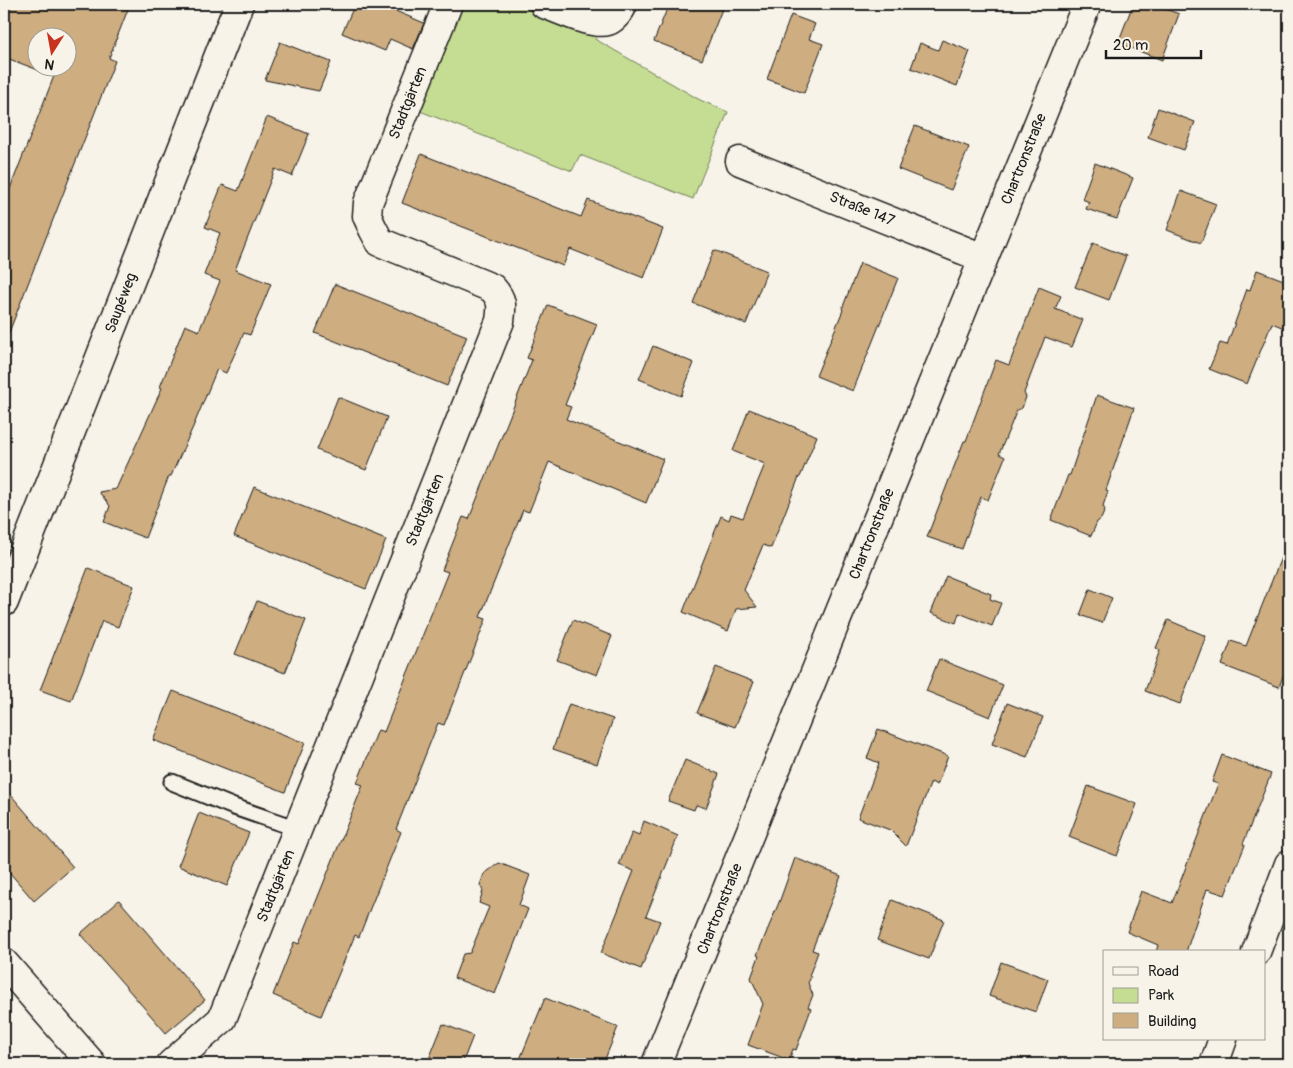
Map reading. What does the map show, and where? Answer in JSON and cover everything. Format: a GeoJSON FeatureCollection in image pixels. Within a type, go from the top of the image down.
{"type":"FeatureCollection","features":[{"type":"Feature","properties":{"kind":"street","name":"Saupéweg"},"geometry":{"type":"LineString","coordinates":[[4,602],[239,4]]}},
{"type":"Feature","properties":{"kind":"street","name":"Stadtgärten"},"geometry":{"type":"LineString","coordinates":[[171,1064],[222,1019],[500,321],[502,308],[499,296],[492,288],[380,242],[367,216],[368,203],[448,4]]}},
{"type":"Feature","properties":{"kind":"street"},"geometry":{"type":"LineString","coordinates":[[544,4],[592,22],[609,20],[624,4]]}},
{"type":"Feature","properties":{"kind":"street","name":"Chartronstraße"},"geometry":{"type":"LineString","coordinates":[[656,1064],[1088,4]]}},
{"type":"Feature","properties":{"kind":"street","name":"Straße 147"},"geometry":{"type":"LineString","coordinates":[[740,161],[983,258]]}},
{"type":"Feature","properties":{"kind":"street"},"geometry":{"type":"LineString","coordinates":[[1257,950],[1289,864]]}},
{"type":"Feature","properties":{"kind":"street"},"geometry":{"type":"LineString","coordinates":[[4,963],[92,1064]]}},
{"type":"Feature","properties":{"kind":"street"},"geometry":{"type":"LineString","coordinates":[[1214,1064],[1223,1040]]}},
{"type":"Feature","properties":{"kind":"lane"},"geometry":{"type":"LineString","coordinates":[[172,782],[234,807],[298,829]]}},
{"type":"Feature","properties":{"kind":"green space"},"geometry":{"type":"Polygon","coordinates":[[[461,4],[519,4],[581,27],[598,29],[595,39],[700,100],[728,112],[693,199],[580,155],[572,171],[420,111],[461,4]]]}},
{"type":"Feature","properties":{"kind":"building"},"geometry":{"type":"Polygon","coordinates":[[[4,4],[130,4],[109,58],[115,61],[6,340],[4,340],[4,204],[53,78],[78,78],[78,28],[28,28],[28,66],[4,57],[4,4]]]}},
{"type":"Feature","properties":{"kind":"building"},"geometry":{"type":"Polygon","coordinates":[[[355,4],[379,4],[424,23],[413,49],[390,39],[385,51],[342,33],[355,4]]]}},
{"type":"Feature","properties":{"kind":"building"},"geometry":{"type":"Polygon","coordinates":[[[669,4],[708,4],[722,9],[702,60],[654,41],[669,4]]]}},
{"type":"Feature","properties":{"kind":"building"},"geometry":{"type":"Polygon","coordinates":[[[1133,4],[1152,4],[1179,14],[1162,60],[1118,43],[1133,4]]]}},
{"type":"Feature","properties":{"kind":"building"},"geometry":{"type":"Polygon","coordinates":[[[791,15],[815,24],[809,39],[823,44],[804,93],[767,79],[791,15]]]}},
{"type":"Feature","properties":{"kind":"building"},"geometry":{"type":"Polygon","coordinates":[[[942,40],[970,51],[957,86],[911,68],[920,43],[938,50],[942,40]]]}},
{"type":"Feature","properties":{"kind":"building"},"geometry":{"type":"Polygon","coordinates":[[[280,42],[331,62],[319,91],[265,80],[280,42]]]}},
{"type":"Feature","properties":{"kind":"building"},"geometry":{"type":"Polygon","coordinates":[[[1158,108],[1195,122],[1184,150],[1148,137],[1158,108]]]}},
{"type":"Feature","properties":{"kind":"building"},"geometry":{"type":"Polygon","coordinates":[[[267,117],[309,134],[292,176],[275,169],[235,270],[271,284],[250,335],[244,333],[226,373],[217,369],[193,427],[171,476],[169,476],[145,538],[104,522],[110,506],[99,492],[116,489],[162,388],[160,387],[185,325],[199,331],[220,281],[204,275],[220,233],[205,227],[222,185],[238,191],[267,117]]]}},
{"type":"Feature","properties":{"kind":"building"},"geometry":{"type":"Polygon","coordinates":[[[915,126],[969,147],[951,190],[898,169],[915,126]]]}},
{"type":"Feature","properties":{"kind":"building"},"geometry":{"type":"Polygon","coordinates":[[[421,154],[581,217],[588,200],[663,229],[644,278],[570,249],[563,266],[402,203],[421,154]]]}},
{"type":"Feature","properties":{"kind":"building"},"geometry":{"type":"Polygon","coordinates":[[[1095,163],[1133,178],[1117,219],[1086,209],[1089,202],[1082,199],[1095,163]]]}},
{"type":"Feature","properties":{"kind":"building"},"geometry":{"type":"Polygon","coordinates":[[[1181,191],[1216,204],[1201,243],[1167,230],[1181,191]]]}},
{"type":"Feature","properties":{"kind":"building"},"geometry":{"type":"Polygon","coordinates":[[[1093,243],[1126,256],[1109,300],[1075,287],[1093,243]]]}},
{"type":"Feature","properties":{"kind":"building"},"geometry":{"type":"Polygon","coordinates":[[[714,250],[767,271],[746,324],[693,303],[714,250]]]}},
{"type":"Feature","properties":{"kind":"building"},"geometry":{"type":"Polygon","coordinates":[[[860,263],[898,278],[853,391],[816,376],[860,263]]]}},
{"type":"Feature","properties":{"kind":"building"},"geometry":{"type":"Polygon","coordinates":[[[1257,270],[1289,282],[1289,330],[1272,323],[1247,384],[1209,369],[1220,343],[1227,345],[1247,289],[1250,290],[1257,270]]]}},
{"type":"Feature","properties":{"kind":"building"},"geometry":{"type":"Polygon","coordinates":[[[335,284],[467,336],[447,386],[315,333],[335,284]]]}},
{"type":"Feature","properties":{"kind":"building"},"geometry":{"type":"Polygon","coordinates":[[[1039,287],[1061,296],[1055,309],[1083,320],[1072,347],[1045,337],[1024,393],[1026,397],[1022,408],[1017,410],[999,454],[1005,457],[988,500],[981,497],[962,549],[927,537],[996,360],[1009,365],[1039,287]]]}},
{"type":"Feature","properties":{"kind":"building"},"geometry":{"type":"Polygon","coordinates":[[[548,305],[597,324],[565,405],[571,407],[566,419],[663,459],[646,503],[549,462],[529,512],[523,510],[480,617],[486,619],[472,655],[444,725],[438,723],[396,829],[401,832],[359,937],[355,935],[321,1016],[273,995],[294,942],[299,944],[363,785],[357,783],[378,730],[384,732],[448,572],[442,570],[463,517],[469,519],[532,360],[527,358],[548,305]]]}},
{"type":"Feature","properties":{"kind":"building"},"geometry":{"type":"Polygon","coordinates":[[[653,346],[694,363],[681,396],[639,379],[653,346]]]}},
{"type":"Feature","properties":{"kind":"building"},"geometry":{"type":"Polygon","coordinates":[[[1097,395],[1134,408],[1106,490],[1108,491],[1103,506],[1105,510],[1091,536],[1051,520],[1068,475],[1070,475],[1097,395]]]}},
{"type":"Feature","properties":{"kind":"building"},"geometry":{"type":"Polygon","coordinates":[[[338,397],[387,417],[366,470],[317,450],[338,397]]]}},
{"type":"Feature","properties":{"kind":"building"},"geometry":{"type":"Polygon","coordinates":[[[749,409],[817,436],[771,548],[763,545],[744,590],[757,607],[736,609],[728,631],[683,612],[721,516],[729,520],[731,514],[743,518],[765,464],[733,451],[749,409]]]}},
{"type":"Feature","properties":{"kind":"building"},"geometry":{"type":"Polygon","coordinates":[[[254,487],[386,540],[366,589],[234,536],[254,487]]]}},
{"type":"Feature","properties":{"kind":"building"},"geometry":{"type":"Polygon","coordinates":[[[1288,540],[1289,660],[1279,687],[1222,665],[1231,641],[1246,646],[1288,540]]]}},
{"type":"Feature","properties":{"kind":"building"},"geometry":{"type":"Polygon","coordinates":[[[88,568],[134,586],[118,627],[102,621],[71,701],[40,690],[88,568]]]}},
{"type":"Feature","properties":{"kind":"building"},"geometry":{"type":"Polygon","coordinates":[[[946,576],[991,594],[990,599],[1001,603],[992,626],[959,613],[956,623],[931,613],[946,576]]]}},
{"type":"Feature","properties":{"kind":"building"},"geometry":{"type":"Polygon","coordinates":[[[1090,589],[1112,598],[1102,623],[1080,615],[1090,589]]]}},
{"type":"Feature","properties":{"kind":"building"},"geometry":{"type":"Polygon","coordinates":[[[257,601],[306,620],[285,673],[235,654],[257,601]]]}},
{"type":"Feature","properties":{"kind":"building"},"geometry":{"type":"Polygon","coordinates":[[[573,620],[612,636],[597,675],[557,660],[573,620]]]}},
{"type":"Feature","properties":{"kind":"building"},"geometry":{"type":"Polygon","coordinates":[[[1168,620],[1206,636],[1180,704],[1145,691],[1160,650],[1156,648],[1168,620]]]}},
{"type":"Feature","properties":{"kind":"building"},"geometry":{"type":"Polygon","coordinates":[[[939,659],[1003,685],[990,717],[926,691],[939,659]]]}},
{"type":"Feature","properties":{"kind":"building"},"geometry":{"type":"Polygon","coordinates":[[[716,667],[754,682],[735,727],[697,713],[716,667]]]}},
{"type":"Feature","properties":{"kind":"building"},"geometry":{"type":"Polygon","coordinates":[[[173,691],[305,743],[285,792],[153,740],[173,691]]]}},
{"type":"Feature","properties":{"kind":"building"},"geometry":{"type":"Polygon","coordinates":[[[1007,703],[1043,717],[1027,757],[992,744],[1007,703]]]}},
{"type":"Feature","properties":{"kind":"building"},"geometry":{"type":"Polygon","coordinates":[[[569,704],[613,719],[597,764],[553,749],[569,704]]]}},
{"type":"Feature","properties":{"kind":"building"},"geometry":{"type":"Polygon","coordinates":[[[878,729],[948,756],[937,785],[931,782],[906,846],[890,830],[858,818],[879,763],[867,758],[878,729]]]}},
{"type":"Feature","properties":{"kind":"building"},"geometry":{"type":"Polygon","coordinates":[[[1222,755],[1271,774],[1225,895],[1207,889],[1187,950],[1157,950],[1158,945],[1127,932],[1141,891],[1172,903],[1218,784],[1212,782],[1222,755]]]}},
{"type":"Feature","properties":{"kind":"building"},"geometry":{"type":"Polygon","coordinates":[[[685,760],[719,774],[706,808],[696,805],[694,810],[668,801],[685,760]]]}},
{"type":"Feature","properties":{"kind":"building"},"geometry":{"type":"Polygon","coordinates":[[[1088,786],[1137,804],[1117,856],[1069,837],[1088,786]]]}},
{"type":"Feature","properties":{"kind":"building"},"geometry":{"type":"Polygon","coordinates":[[[4,787],[73,867],[34,901],[4,866],[4,787]]]}},
{"type":"Feature","properties":{"kind":"building"},"geometry":{"type":"Polygon","coordinates":[[[199,813],[249,833],[227,886],[178,866],[199,813]]]}},
{"type":"Feature","properties":{"kind":"building"},"geometry":{"type":"Polygon","coordinates":[[[644,821],[678,836],[646,916],[660,921],[641,969],[601,953],[634,871],[619,865],[632,832],[639,835],[644,821]]]}},
{"type":"Feature","properties":{"kind":"building"},"geometry":{"type":"Polygon","coordinates":[[[795,858],[841,876],[812,950],[818,952],[808,983],[813,995],[808,1007],[811,1009],[796,1050],[793,1049],[789,1060],[748,1045],[763,1004],[751,978],[759,956],[757,955],[795,858]]]}},
{"type":"Feature","properties":{"kind":"building"},"geometry":{"type":"Polygon","coordinates":[[[499,863],[530,875],[519,905],[528,909],[495,994],[454,978],[463,954],[470,953],[489,907],[479,903],[483,891],[480,885],[484,874],[499,863]]]}},
{"type":"Feature","properties":{"kind":"building"},"geometry":{"type":"Polygon","coordinates":[[[119,900],[205,1000],[166,1033],[80,934],[119,900]]]}},
{"type":"Feature","properties":{"kind":"building"},"geometry":{"type":"Polygon","coordinates":[[[892,900],[944,920],[929,959],[877,940],[892,900]]]}},
{"type":"Feature","properties":{"kind":"building"},"geometry":{"type":"Polygon","coordinates":[[[1001,962],[1048,979],[1036,1012],[989,996],[1001,962]]]}},
{"type":"Feature","properties":{"kind":"building"},"geometry":{"type":"Polygon","coordinates":[[[545,998],[618,1027],[603,1064],[518,1064],[545,998]]]}},
{"type":"Feature","properties":{"kind":"building"},"geometry":{"type":"Polygon","coordinates":[[[443,1024],[473,1036],[462,1064],[427,1064],[443,1024]]]}}]}
